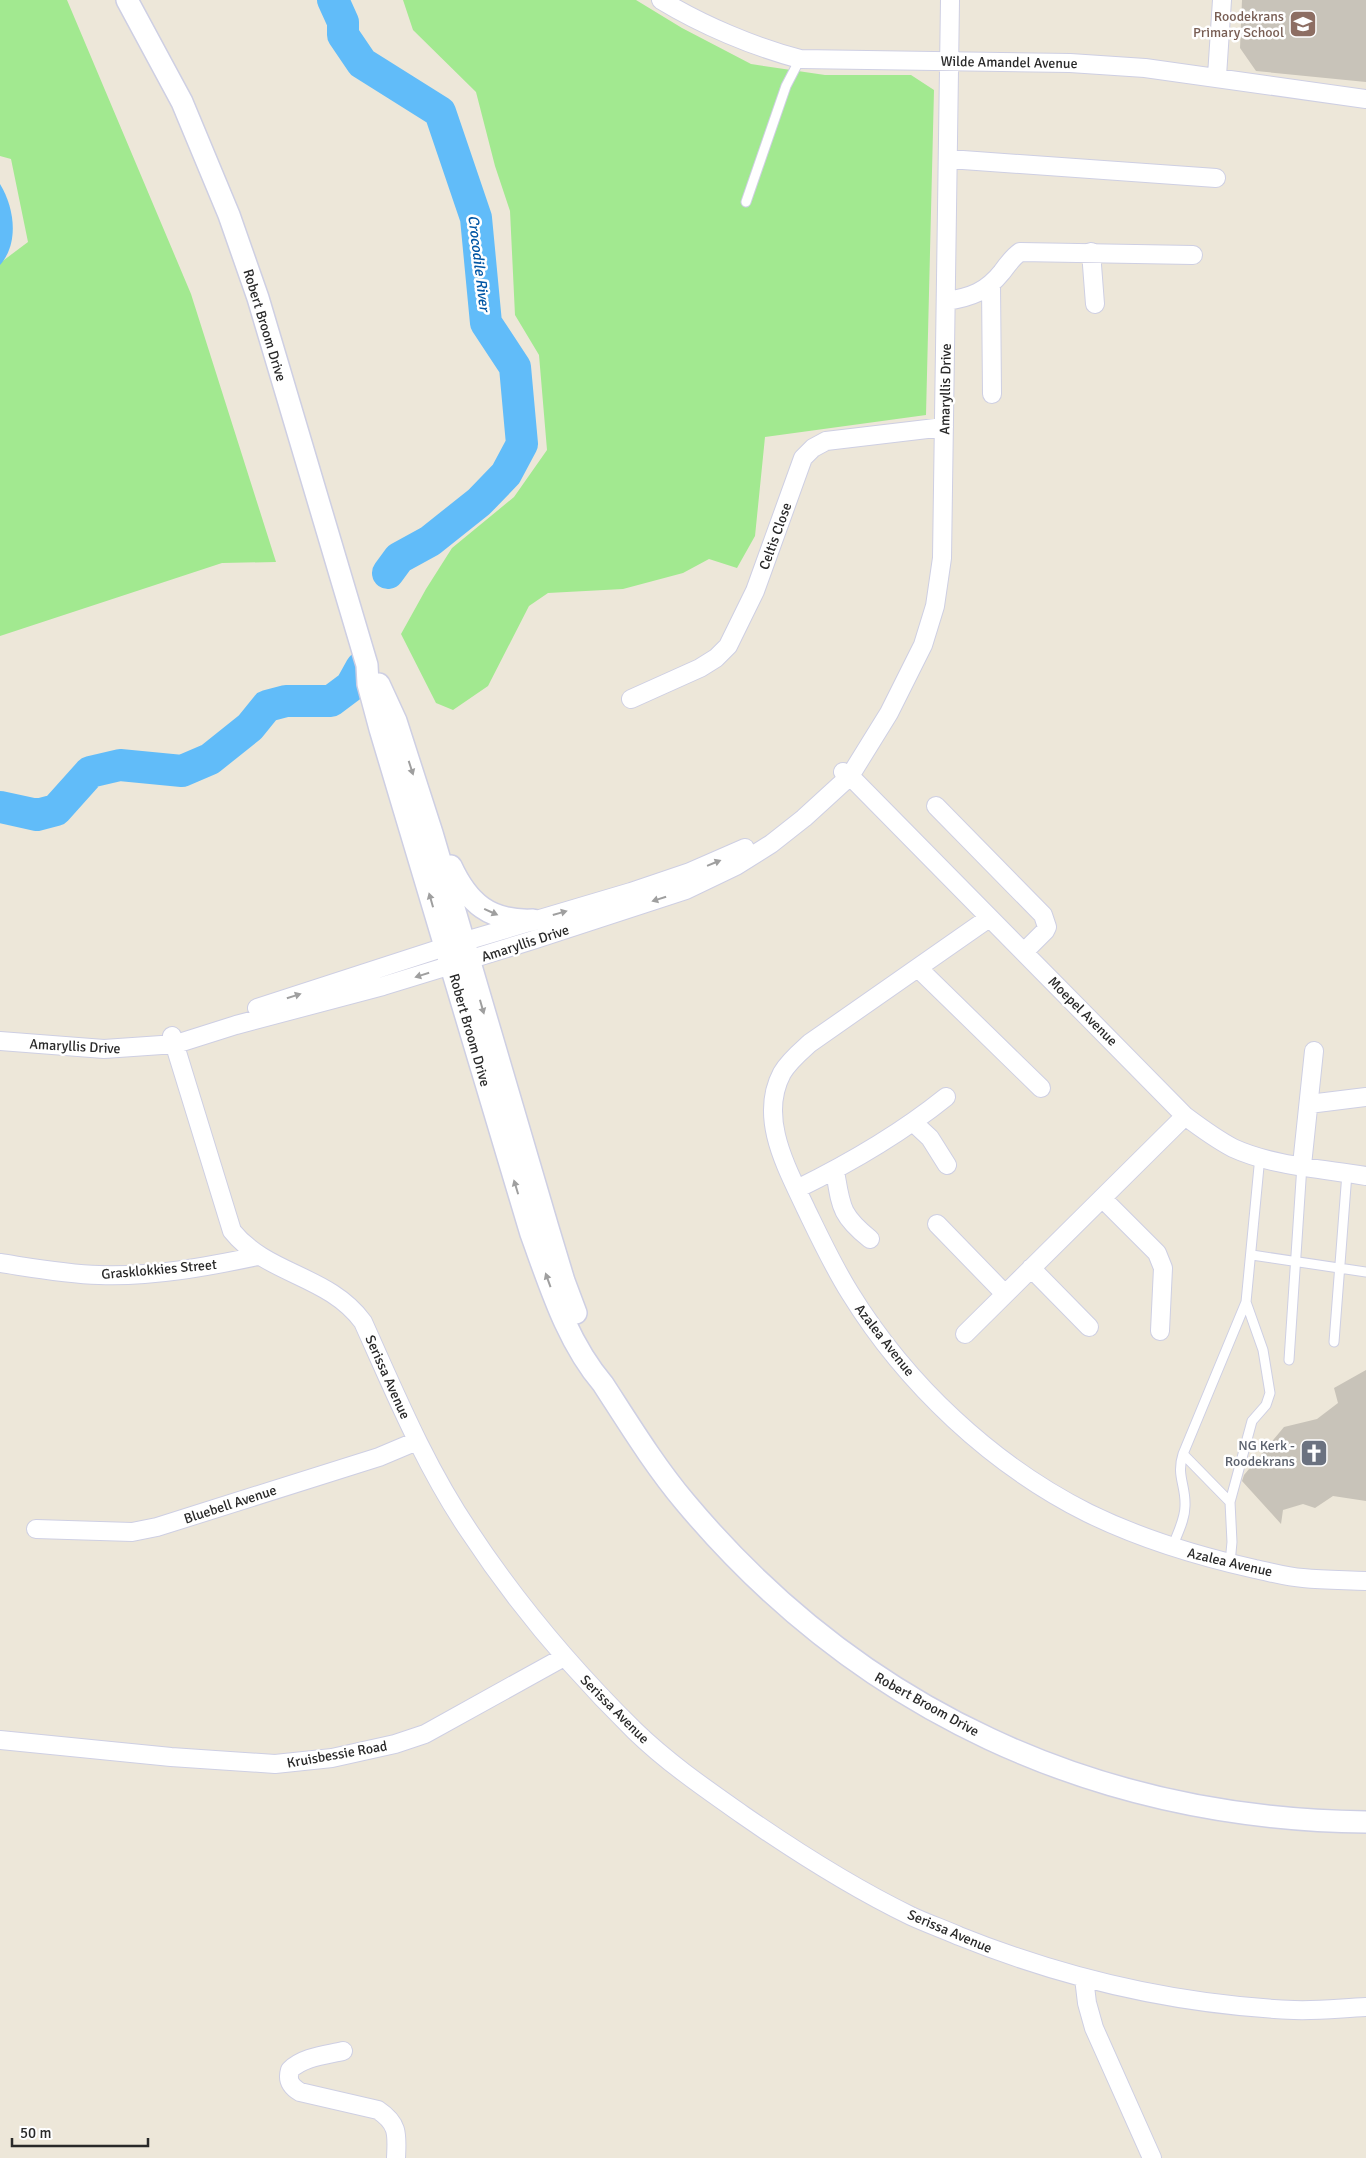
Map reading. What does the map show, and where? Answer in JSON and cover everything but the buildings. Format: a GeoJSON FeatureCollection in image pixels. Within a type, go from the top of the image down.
{"type":"FeatureCollection","features":[{"type":"Feature","properties":{"kind":"street","name":"Robert Broom Drive"},"geometry":{"type":"LineString","coordinates":[[127,0],[182,102],[229,215],[258,298],[367,665],[368,684],[380,729],[457,954],[564,1281],[599,1367],[603,1384],[670,1483],[720,1542],[806,1624],[846,1655],[901,1692],[1010,1748],[1095,1782],[1189,1806],[1273,1818],[1366,1822]]}},
{"type":"Feature","properties":{"kind":"street","name":"Wilde Amandel Avenue"},"geometry":{"type":"LineString","coordinates":[[661,0],[679,11],[748,42],[775,53],[800,59],[1079,63],[1217,76],[1366,99]]}},
{"type":"Feature","properties":{"kind":"street","name":"Amaryllis Drive"},"geometry":{"type":"LineString","coordinates":[[457,954],[686,890],[736,866],[771,844],[804,818],[860,760],[889,713],[923,645],[935,606],[942,558],[950,0]]}},
{"type":"Feature","properties":{"kind":"street"},"geometry":{"type":"LineString","coordinates":[[1217,76],[1222,0]]}},
{"type":"Feature","properties":{"kind":"street"},"geometry":{"type":"LineString","coordinates":[[949,159],[1216,178]]}},
{"type":"Feature","properties":{"kind":"street"},"geometry":{"type":"LineString","coordinates":[[947,300],[975,295],[991,285],[1020,252],[1193,255]]}},
{"type":"Feature","properties":{"kind":"street"},"geometry":{"type":"LineString","coordinates":[[1091,252],[1095,304]]}},
{"type":"Feature","properties":{"kind":"street"},"geometry":{"type":"LineString","coordinates":[[991,285],[992,394]]}},
{"type":"Feature","properties":{"kind":"street","name":"Celtis Close"},"geometry":{"type":"LineString","coordinates":[[631,699],[700,668],[716,658],[728,646],[755,591],[803,458],[813,448],[826,441],[944,427]]}},
{"type":"Feature","properties":{"kind":"street","name":"Robert Broom Drive"},"geometry":{"type":"LineString","coordinates":[[367,665],[378,682],[396,721],[432,833],[457,954]]}},
{"type":"Feature","properties":{"kind":"street","name":"Amaryllis Drive"},"geometry":{"type":"LineString","coordinates":[[0,1041],[104,1049],[149,1046],[348,996],[457,954],[533,920],[631,892],[736,854],[774,831],[847,774]]}},
{"type":"Feature","properties":{"kind":"street","name":"Moepel Avenue"},"geometry":{"type":"LineString","coordinates":[[847,774],[1185,1116],[1215,1138],[1235,1149],[1302,1165],[1366,1176]]}},
{"type":"Feature","properties":{"kind":"street"},"geometry":{"type":"LineString","coordinates":[[936,806],[1043,915],[1047,927],[1045,931],[1024,952]]}},
{"type":"Feature","properties":{"kind":"street"},"geometry":{"type":"LineString","coordinates":[[432,833],[440,843],[459,885],[473,901],[485,909],[502,916],[519,921],[533,920]]}},
{"type":"Feature","properties":{"kind":"street","name":"Azalea Avenue"},"geometry":{"type":"LineString","coordinates":[[989,918],[810,1043],[794,1057],[783,1072],[773,1102],[772,1119],[777,1141],[796,1189],[827,1253],[865,1316],[905,1369],[946,1411],[987,1447],[1050,1491],[1088,1513],[1172,1548],[1230,1564],[1301,1578],[1366,1581]]}},
{"type":"Feature","properties":{"kind":"street"},"geometry":{"type":"LineString","coordinates":[[918,968],[1041,1088]]}},
{"type":"Feature","properties":{"kind":"street","name":"Serissa Avenue"},"geometry":{"type":"LineString","coordinates":[[174,1040],[232,1231],[243,1244],[258,1256],[328,1290],[353,1309],[362,1322],[417,1441],[467,1529],[512,1593],[564,1657],[637,1732],[674,1765],[796,1852],[911,1916],[990,1948],[1059,1972],[1138,1991],[1219,2004],[1297,2010],[1366,2007]]}},
{"type":"Feature","properties":{"kind":"street"},"geometry":{"type":"LineString","coordinates":[[1302,1165],[1314,1051]]}},
{"type":"Feature","properties":{"kind":"street"},"geometry":{"type":"LineString","coordinates":[[1309,1104],[1366,1096]]}},
{"type":"Feature","properties":{"kind":"street"},"geometry":{"type":"LineString","coordinates":[[796,1189],[834,1171],[914,1122],[946,1098]]}},
{"type":"Feature","properties":{"kind":"street"},"geometry":{"type":"LineString","coordinates":[[965,1334],[1185,1116]]}},
{"type":"Feature","properties":{"kind":"street"},"geometry":{"type":"LineString","coordinates":[[914,1122],[930,1138],[947,1165]]}},
{"type":"Feature","properties":{"kind":"street"},"geometry":{"type":"LineString","coordinates":[[834,1171],[844,1213],[852,1225],[870,1239]]}},
{"type":"Feature","properties":{"kind":"street"},"geometry":{"type":"LineString","coordinates":[[1102,1198],[1157,1253],[1161,1260],[1160,1331]]}},
{"type":"Feature","properties":{"kind":"street"},"geometry":{"type":"LineString","coordinates":[[937,1224],[1005,1294]]}},
{"type":"Feature","properties":{"kind":"street","name":"Grasklokkies Street"},"geometry":{"type":"LineString","coordinates":[[0,1263],[70,1273],[130,1275],[188,1269],[258,1256]]}},
{"type":"Feature","properties":{"kind":"street"},"geometry":{"type":"LineString","coordinates":[[1031,1268],[1089,1326]]}},
{"type":"Feature","properties":{"kind":"street","name":"Bluebell Avenue"},"geometry":{"type":"LineString","coordinates":[[36,1529],[132,1532],[157,1527],[379,1457],[417,1441]]}},
{"type":"Feature","properties":{"kind":"street","name":"Kruisbessie Road"},"geometry":{"type":"LineString","coordinates":[[0,1740],[171,1757],[265,1764],[332,1758],[395,1744],[425,1734],[564,1657]]}},
{"type":"Feature","properties":{"kind":"street"},"geometry":{"type":"LineString","coordinates":[[1084,1978],[1087,2004],[1094,2028],[1152,2158]]}},
{"type":"Feature","properties":{"kind":"street"},"geometry":{"type":"LineString","coordinates":[[343,2051],[323,2055],[294,2066],[290,2070],[289,2082],[293,2088],[300,2092],[378,2110],[388,2117],[394,2125],[397,2136],[396,2158]]}},
{"type":"Feature","properties":{"kind":"lane"},"geometry":{"type":"LineString","coordinates":[[746,202],[786,86],[800,59]]}},
{"type":"Feature","properties":{"kind":"lane"},"geometry":{"type":"LineString","coordinates":[[1172,1548],[1184,1513],[1185,1498],[1179,1467],[1182,1454],[1246,1302],[1260,1156]]}},
{"type":"Feature","properties":{"kind":"lane"},"geometry":{"type":"LineString","coordinates":[[1289,1360],[1302,1165]]}},
{"type":"Feature","properties":{"kind":"lane"},"geometry":{"type":"LineString","coordinates":[[1334,1342],[1347,1173]]}},
{"type":"Feature","properties":{"kind":"lane"},"geometry":{"type":"LineString","coordinates":[[1252,1255],[1366,1272]]}},
{"type":"Feature","properties":{"kind":"lane"},"geometry":{"type":"LineString","coordinates":[[1230,1564],[1232,1542],[1230,1502],[1252,1420],[1266,1405],[1270,1393],[1263,1350],[1246,1302]]}},
{"type":"Feature","properties":{"kind":"lane"},"geometry":{"type":"LineString","coordinates":[[1182,1454],[1230,1502]]}},
{"type":"Feature","properties":{"kind":"green space"},"geometry":{"type":"Polygon","coordinates":[[[0,0],[67,0],[191,294],[276,562],[222,563],[0,636],[0,263],[28,242],[11,159],[0,156],[0,0]]]}},
{"type":"Feature","properties":{"kind":"green space"},"geometry":{"type":"Polygon","coordinates":[[[403,0],[636,0],[682,28],[751,64],[825,75],[911,75],[934,90],[926,415],[765,437],[755,536],[737,568],[709,559],[683,573],[623,589],[548,593],[529,606],[488,686],[453,710],[436,703],[401,634],[452,548],[514,497],[547,450],[539,355],[515,315],[510,211],[495,166],[476,92],[413,30],[403,0]]]}},
{"type":"Feature","properties":{"kind":"water"},"geometry":{"type":"Polygon","coordinates":[[[0,184],[9,204],[13,226],[10,247],[0,265],[0,184]]]}},
{"type":"Feature","properties":{"kind":"waterway","name":"Crocodile River"},"geometry":{"type":"LineString","coordinates":[[333,0],[343,22],[343,35],[362,63],[440,112],[476,218],[486,323],[515,367],[522,444],[506,474],[479,502],[430,541],[399,558],[388,573]]}},
{"type":"Feature","properties":{"kind":"waterway","name":"Crocodile River"},"geometry":{"type":"LineString","coordinates":[[0,807],[37,815],[56,810],[90,772],[120,765],[182,771],[210,759],[250,727],[267,706],[286,701],[331,701],[351,686],[361,668]]}},
{"type":"Feature","properties":{"kind":"place","name":"Roodekrans Primary School"},"geometry":{"type":"Point","coordinates":[1303,24]}},
{"type":"Feature","properties":{"kind":"place","name":"NG Kerk - Roodekrans"},"geometry":{"type":"Point","coordinates":[1314,1453]}}]}
